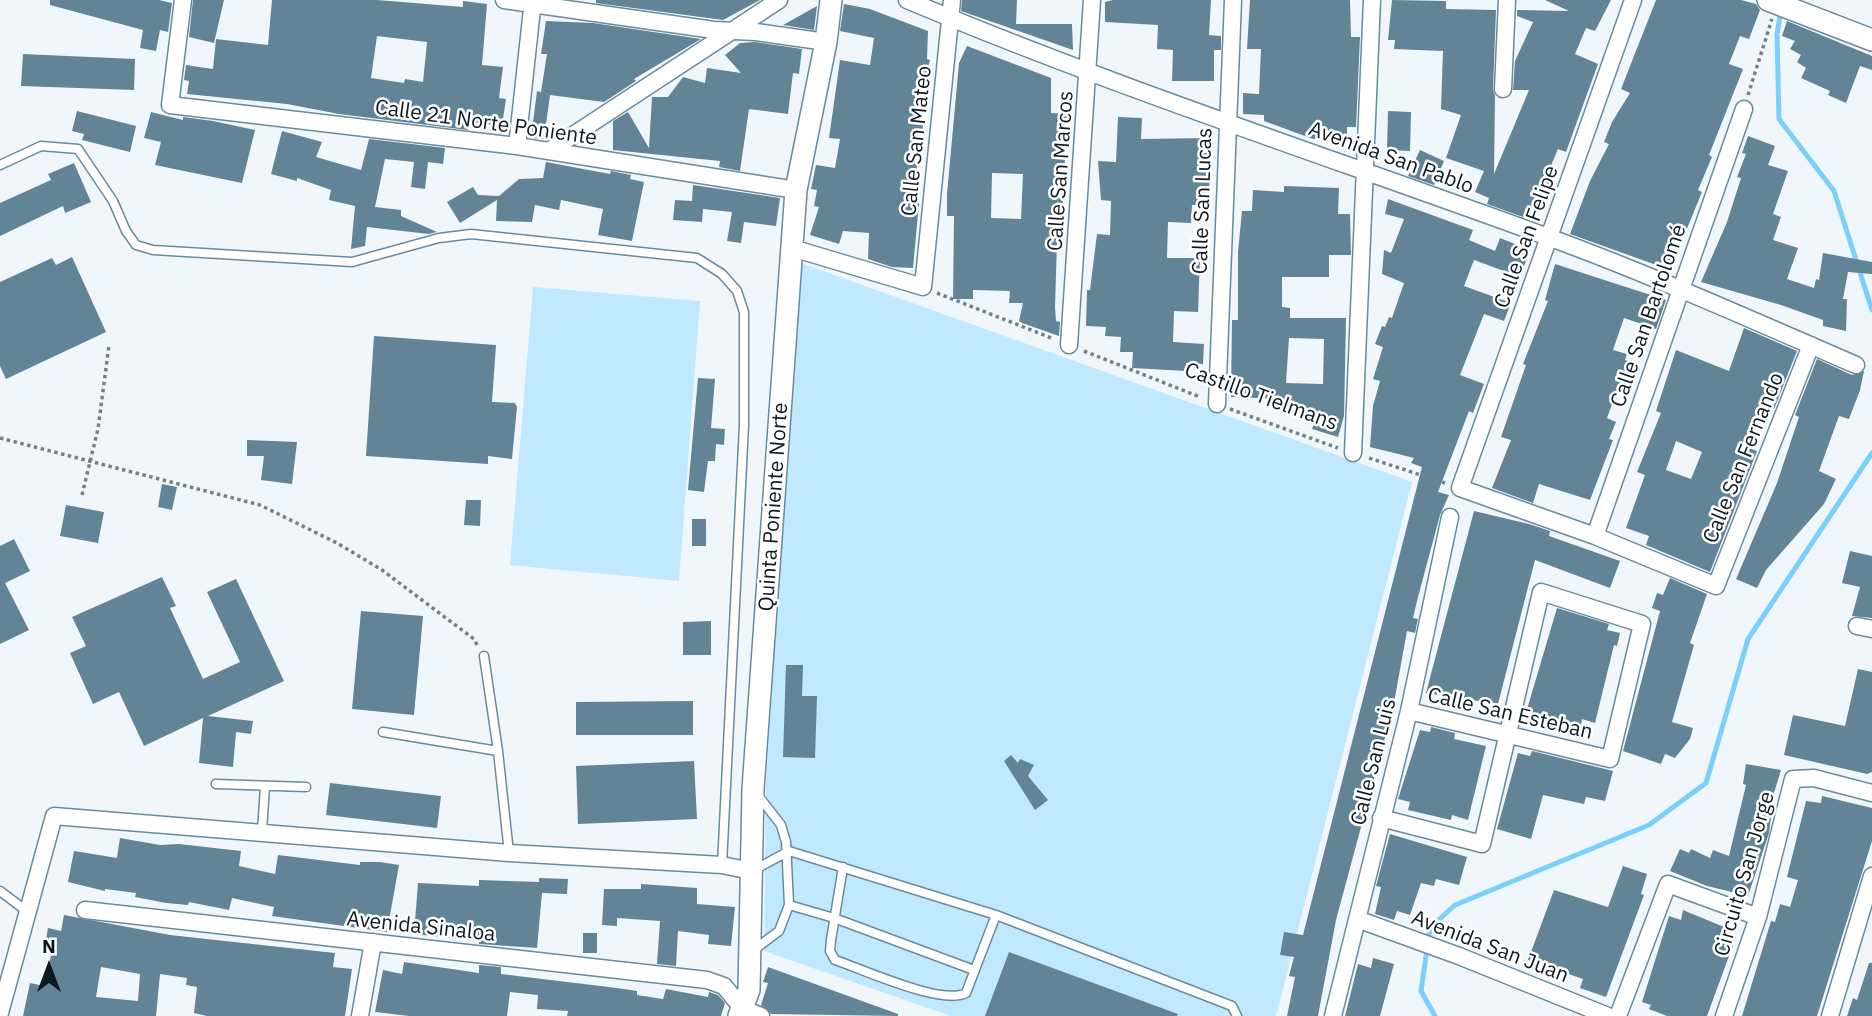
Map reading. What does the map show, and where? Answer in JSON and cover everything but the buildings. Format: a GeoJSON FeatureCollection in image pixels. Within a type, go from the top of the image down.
{"type":"FeatureCollection","features":[{"type":"Feature","properties":{"kind":"street","name":"Calle 21 Norte Poniente"},"geometry":{"type":"LineString","coordinates":[[183,0],[170,105],[517,146],[796,190]]}},
{"type":"Feature","properties":{"kind":"street"},"geometry":{"type":"LineString","coordinates":[[504,0],[826,41]]}},
{"type":"Feature","properties":{"kind":"street"},"geometry":{"type":"LineString","coordinates":[[549,151],[779,0]]}},
{"type":"Feature","properties":{"kind":"street","name":"Quinta Poniente Norte"},"geometry":{"type":"LineString","coordinates":[[747,1013],[753,789],[796,190],[826,41],[831,0]]}},
{"type":"Feature","properties":{"kind":"street","name":"Avenida San Pablo"},"geometry":{"type":"LineString","coordinates":[[907,0],[951,19],[1367,173],[1550,238],[1681,289],[1856,365]]}},
{"type":"Feature","properties":{"kind":"street","name":"Calle San Mateo"},"geometry":{"type":"LineString","coordinates":[[923,287],[952,0]]}},
{"type":"Feature","properties":{"kind":"street","name":"Calle San Marcos"},"geometry":{"type":"LineString","coordinates":[[1069,345],[1092,0]]}},
{"type":"Feature","properties":{"kind":"street","name":"Calle San Lucas"},"geometry":{"type":"LineString","coordinates":[[1217,404],[1233,0]]}},
{"type":"Feature","properties":{"kind":"street"},"geometry":{"type":"LineString","coordinates":[[1353,453],[1367,173],[1372,0]]}},
{"type":"Feature","properties":{"kind":"street"},"geometry":{"type":"LineString","coordinates":[[1503,89],[1507,0]]}},
{"type":"Feature","properties":{"kind":"street","name":"Calle San Felipe"},"geometry":{"type":"LineString","coordinates":[[1460,488],[1633,0]]}},
{"type":"Feature","properties":{"kind":"street"},"geometry":{"type":"LineString","coordinates":[[517,146],[532,2]]}},
{"type":"Feature","properties":{"kind":"street"},"geometry":{"type":"LineString","coordinates":[[1775,3],[1872,40]]}},
{"type":"Feature","properties":{"kind":"street","name":"Calle San Bartolomé"},"geometry":{"type":"LineString","coordinates":[[1595,536],[1744,109]]}},
{"type":"Feature","properties":{"kind":"street"},"geometry":{"type":"LineString","coordinates":[[792,247],[923,287]]}},
{"type":"Feature","properties":{"kind":"street","name":"Calle San Fernando"},"geometry":{"type":"LineString","coordinates":[[1595,536],[1716,586],[1811,345]]}},
{"type":"Feature","properties":{"kind":"street"},"geometry":{"type":"LineString","coordinates":[[1460,488],[1595,536]]}},
{"type":"Feature","properties":{"kind":"street","name":"Calle San Luis"},"geometry":{"type":"LineString","coordinates":[[1333,1016],[1409,711],[1450,517]]}},
{"type":"Feature","properties":{"kind":"street","name":"Calle San Esteban"},"geometry":{"type":"LineString","coordinates":[[1409,711],[1610,759],[1642,624],[1541,592],[1507,734]]}},
{"type":"Feature","properties":{"kind":"street"},"geometry":{"type":"LineString","coordinates":[[1381,818],[1482,844],[1507,734]]}},
{"type":"Feature","properties":{"kind":"street","name":"Circuito San Jorge"},"geometry":{"type":"LineString","coordinates":[[1724,1016],[1758,917],[1793,779],[1814,778],[1872,793]]}},
{"type":"Feature","properties":{"kind":"street"},"geometry":{"type":"LineString","coordinates":[[0,1013],[54,816],[509,853],[722,865],[751,871]]}},
{"type":"Feature","properties":{"kind":"street"},"geometry":{"type":"LineString","coordinates":[[1830,1016],[1872,876]]}},
{"type":"Feature","properties":{"kind":"street"},"geometry":{"type":"LineString","coordinates":[[1618,1016],[1668,884],[1758,917]]}},
{"type":"Feature","properties":{"kind":"street","name":"Avenida Sinaloa"},"geometry":{"type":"LineString","coordinates":[[85,909],[707,980],[724,986],[747,1013]]}},
{"type":"Feature","properties":{"kind":"street","name":"Avenida San Juan"},"geometry":{"type":"LineString","coordinates":[[1357,919],[1460,956],[1608,1016]]}},
{"type":"Feature","properties":{"kind":"street"},"geometry":{"type":"LineString","coordinates":[[360,1016],[373,942]]}},
{"type":"Feature","properties":{"kind":"lane"},"geometry":{"type":"LineString","coordinates":[[0,165],[41,146],[78,149],[113,201],[136,246],[153,250],[352,262],[439,238],[471,234],[697,258],[722,274],[737,292],[744,312],[744,425],[722,865]]}},
{"type":"Feature","properties":{"kind":"lane"},"geometry":{"type":"LineString","coordinates":[[484,656],[499,751],[509,853]]}},
{"type":"Feature","properties":{"kind":"lane"},"geometry":{"type":"LineString","coordinates":[[383,732],[499,751]]}},
{"type":"Feature","properties":{"kind":"lane"},"geometry":{"type":"LineString","coordinates":[[216,784],[306,787]]}},
{"type":"Feature","properties":{"kind":"lane"},"geometry":{"type":"LineString","coordinates":[[262,832],[265,786]]}},
{"type":"Feature","properties":{"kind":"lane"},"geometry":{"type":"LineString","coordinates":[[749,954],[779,931],[789,905],[789,851],[781,825],[753,789]]}},
{"type":"Feature","properties":{"kind":"lane"},"geometry":{"type":"LineString","coordinates":[[751,871],[789,851],[843,867],[996,915],[1232,1006],[1237,1016]]}},
{"type":"Feature","properties":{"kind":"lane"},"geometry":{"type":"LineString","coordinates":[[843,867],[830,951],[835,960],[937,995],[959,997],[966,993],[996,915]]}},
{"type":"Feature","properties":{"kind":"lane"},"geometry":{"type":"LineString","coordinates":[[0,891],[28,912]]}},
{"type":"Feature","properties":{"kind":"lane"},"geometry":{"type":"LineString","coordinates":[[789,905],[834,918],[974,970]]}},
{"type":"Feature","properties":{"kind":"path"},"geometry":{"type":"LineString","coordinates":[[1744,109],[1775,3]]}},
{"type":"Feature","properties":{"kind":"path","name":"Castillo Tielmans"},"geometry":{"type":"LineString","coordinates":[[923,287],[1217,404],[1460,488]]}},
{"type":"Feature","properties":{"kind":"path"},"geometry":{"type":"LineString","coordinates":[[82,495],[99,429],[109,345]]}},
{"type":"Feature","properties":{"kind":"path"},"geometry":{"type":"LineString","coordinates":[[0,438],[260,505],[318,533],[393,578],[474,639],[484,656]]}},
{"type":"Feature","properties":{"kind":"shaded area"},"geometry":{"type":"Polygon","coordinates":[[[798,262],[1412,482],[1276,1016],[951,1016],[764,951],[766,783],[798,262]]]}},
{"type":"Feature","properties":{"kind":"shaded area"},"geometry":{"type":"Polygon","coordinates":[[[533,287],[700,301],[679,581],[510,565],[533,287]]]}},
{"type":"Feature","properties":{"kind":"waterway"},"geometry":{"type":"LineString","coordinates":[[1781,10],[1777,34],[1779,119],[1834,191],[1872,310]]}},
{"type":"Feature","properties":{"kind":"waterway"},"geometry":{"type":"LineString","coordinates":[[1435,1016],[1421,991],[1430,928],[1455,905],[1649,825],[1706,783],[1748,639],[1872,453]]}}]}
